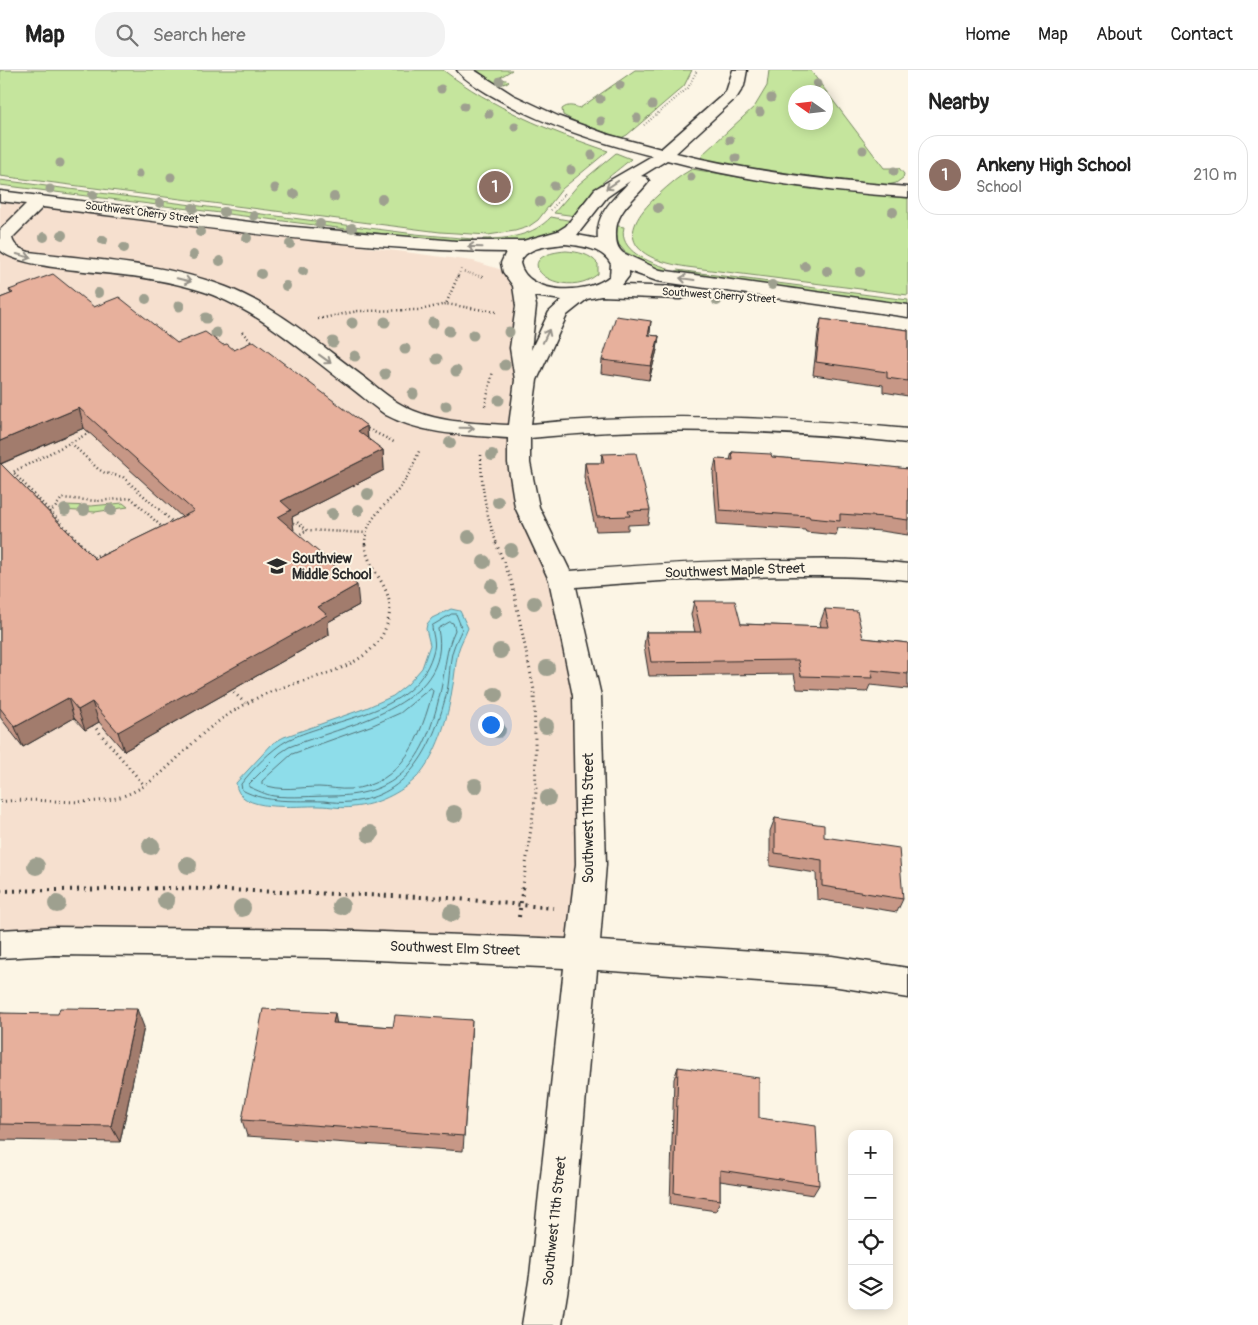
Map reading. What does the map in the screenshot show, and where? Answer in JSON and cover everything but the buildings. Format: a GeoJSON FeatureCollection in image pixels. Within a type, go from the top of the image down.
{"type":"FeatureCollection","features":[{"type":"Feature","properties":{"kind":"street"},"geometry":{"type":"LineString","coordinates":[[464,70],[489,88],[548,118],[659,158],[786,180],[852,188],[908,192]]}},
{"type":"Feature","properties":{"kind":"street"},"geometry":{"type":"LineString","coordinates":[[580,295],[600,290],[612,284],[620,276],[621,266],[613,254],[605,231],[614,207],[659,158],[732,94],[740,70]]}},
{"type":"Feature","properties":{"kind":"street"},"geometry":{"type":"LineString","coordinates":[[549,240],[572,230],[601,192],[659,158]]}},
{"type":"Feature","properties":{"kind":"street","name":"Southwest Cherry Street"},"geometry":{"type":"LineString","coordinates":[[0,196],[283,231],[456,246],[524,247],[549,240],[581,240],[613,254],[642,270],[657,275],[908,311]]}},
{"type":"Feature","properties":{"kind":"street"},"geometry":{"type":"LineString","coordinates":[[40,200],[3,237],[3,243],[12,252],[28,257],[139,271],[184,280],[220,291],[265,314],[394,410],[424,422],[455,428],[481,428],[519,432],[580,426],[700,422],[829,428],[908,436]]}},
{"type":"Feature","properties":{"kind":"street","name":"Southwest Cherry Street"},"geometry":{"type":"LineString","coordinates":[[283,231],[494,272],[548,293],[580,295]]}},
{"type":"Feature","properties":{"kind":"street"},"geometry":{"type":"LineString","coordinates":[[494,272],[510,263],[514,254],[524,247]]}},
{"type":"Feature","properties":{"kind":"street","name":"Southwest 11th Street"},"geometry":{"type":"LineString","coordinates":[[494,272],[526,306],[520,348],[526,380]]}},
{"type":"Feature","properties":{"kind":"street","name":"Southwest Cherry Street"},"geometry":{"type":"LineString","coordinates":[[600,290],[645,290],[839,302]]}},
{"type":"Feature","properties":{"kind":"street","name":"Southwest 11th Street"},"geometry":{"type":"LineString","coordinates":[[542,1325],[550,1275],[591,864],[587,696],[562,580],[527,506],[519,463],[519,432],[526,380],[558,312],[580,295]]}},
{"type":"Feature","properties":{"kind":"street","name":"Southwest Maple Street"},"geometry":{"type":"LineString","coordinates":[[562,580],[653,572],[772,568],[880,568],[908,572]]}},
{"type":"Feature","properties":{"kind":"street","name":"Southwest Elm Street"},"geometry":{"type":"LineString","coordinates":[[0,944],[54,940],[280,943],[515,950],[832,971],[908,983]]}},
{"type":"Feature","properties":{"kind":"path"},"geometry":{"type":"LineString","coordinates":[[640,128],[688,88],[697,70]]}},
{"type":"Feature","properties":{"kind":"path"},"geometry":{"type":"LineString","coordinates":[[460,271],[483,276],[494,272]]}},
{"type":"Feature","properties":{"kind":"path"},"geometry":{"type":"LineString","coordinates":[[460,271],[494,272]]}},
{"type":"Feature","properties":{"kind":"path"},"geometry":{"type":"LineString","coordinates":[[446,304],[460,271]]}},
{"type":"Feature","properties":{"kind":"path"},"geometry":{"type":"LineString","coordinates":[[312,320],[358,311],[420,310],[446,304],[460,308],[504,314]]}},
{"type":"Feature","properties":{"kind":"path"},"geometry":{"type":"LineString","coordinates":[[254,345],[262,342]]}},
{"type":"Feature","properties":{"kind":"path"},"geometry":{"type":"LineString","coordinates":[[494,361],[481,428],[481,470],[488,522],[512,583],[534,690],[536,792],[515,950]]}},
{"type":"Feature","properties":{"kind":"path"},"geometry":{"type":"LineString","coordinates":[[94,431],[13,472],[99,563]]}},
{"type":"Feature","properties":{"kind":"path"},"geometry":{"type":"LineString","coordinates":[[71,442],[98,469],[105,473],[123,477],[180,529]]}},
{"type":"Feature","properties":{"kind":"path"},"geometry":{"type":"LineString","coordinates":[[0,802],[30,798],[103,800],[122,796],[144,785],[207,731],[246,704],[275,690],[320,677],[350,663],[373,648],[382,636],[391,612],[390,602],[381,577],[365,544],[366,533],[379,511],[401,486],[420,449]]}},
{"type":"Feature","properties":{"kind":"path"},"geometry":{"type":"LineString","coordinates":[[20,488],[26,485]]}},
{"type":"Feature","properties":{"kind":"path"},"geometry":{"type":"LineString","coordinates":[[44,514],[55,508],[62,498],[97,500],[131,498],[164,529]]}},
{"type":"Feature","properties":{"kind":"path"},"geometry":{"type":"LineString","coordinates":[[289,526],[297,522],[307,530]]}},
{"type":"Feature","properties":{"kind":"path"},"geometry":{"type":"LineString","coordinates":[[293,538],[307,530],[366,533]]}},
{"type":"Feature","properties":{"kind":"path"},"geometry":{"type":"LineString","coordinates":[[87,560],[115,552]]}},
{"type":"Feature","properties":{"kind":"path"},"geometry":{"type":"LineString","coordinates":[[226,685],[246,704]]}},
{"type":"Feature","properties":{"kind":"path"},"geometry":{"type":"LineString","coordinates":[[93,725],[144,785]]}},
{"type":"Feature","properties":{"kind":"path"},"geometry":{"type":"LineString","coordinates":[[0,891],[172,888],[449,898],[520,906],[586,910]]}},
{"type":"Feature","properties":{"kind":"shaded area","name":"Southview Middle School"},"geometry":{"type":"Polygon","coordinates":[[[0,196],[283,231],[344,244],[473,261],[512,273],[517,279],[519,432],[587,696],[581,955],[0,944],[0,196]]]}},
{"type":"Feature","properties":{"kind":"green space"},"geometry":{"type":"Polygon","coordinates":[[[0,70],[443,70],[482,96],[522,117],[543,127],[608,151],[562,189],[538,220],[528,227],[488,235],[440,232],[0,176],[0,70]]]}},
{"type":"Feature","properties":{"kind":"green space"},"geometry":{"type":"Polygon","coordinates":[[[477,70],[512,70],[499,78],[509,81],[501,84],[493,82],[477,70]]]}},
{"type":"Feature","properties":{"kind":"green space"},"geometry":{"type":"Polygon","coordinates":[[[635,70],[692,70],[684,86],[627,135],[621,138],[578,123],[563,115],[562,109],[564,107],[580,108],[635,70]]]}},
{"type":"Feature","properties":{"kind":"green space"},"geometry":{"type":"Polygon","coordinates":[[[769,70],[810,70],[821,85],[788,85],[788,130],[833,130],[833,100],[884,168],[899,168],[904,174],[903,178],[896,183],[888,185],[868,184],[749,169],[701,159],[703,154],[755,106],[767,86],[769,70]]]}},
{"type":"Feature","properties":{"kind":"green space"},"geometry":{"type":"Polygon","coordinates":[[[616,153],[631,159],[607,178],[586,199],[576,216],[554,213],[579,184],[616,153]]]}},
{"type":"Feature","properties":{"kind":"green space"},"geometry":{"type":"Polygon","coordinates":[[[692,169],[809,189],[908,198],[908,295],[687,267],[654,258],[643,252],[636,244],[633,234],[636,223],[644,210],[658,195],[692,169]]]}},
{"type":"Feature","properties":{"kind":"green space"},"geometry":{"type":"Polygon","coordinates":[[[0,180],[415,234],[473,239],[471,244],[448,242],[0,185],[0,180]]]}},
{"type":"Feature","properties":{"kind":"green space"},"geometry":{"type":"Polygon","coordinates":[[[551,217],[573,221],[563,228],[541,237],[481,244],[483,239],[511,237],[528,232],[551,217]]]}},
{"type":"Feature","properties":{"kind":"green space"},"geometry":{"type":"Polygon","coordinates":[[[613,225],[624,227],[623,235],[630,249],[644,259],[668,268],[666,273],[625,252],[616,241],[613,225]]]}},
{"type":"Feature","properties":{"kind":"green space"},"geometry":{"type":"Polygon","coordinates":[[[566,251],[580,253],[591,258],[598,264],[598,274],[583,282],[568,284],[554,281],[544,276],[538,268],[538,261],[547,255],[566,251]]]}},
{"type":"Feature","properties":{"kind":"green space"},"geometry":{"type":"Polygon","coordinates":[[[677,270],[908,300],[908,305],[676,275],[677,270]]]}},
{"type":"Feature","properties":{"kind":"green space"},"geometry":{"type":"Polygon","coordinates":[[[123,503],[128,507],[95,512],[61,510],[65,505],[91,506],[123,503]]]}},
{"type":"Feature","properties":{"kind":"water"},"geometry":{"type":"Polygon","coordinates":[[[451,609],[460,611],[468,628],[458,652],[450,701],[436,747],[424,768],[411,783],[379,801],[349,808],[270,806],[246,800],[239,793],[236,783],[273,743],[284,737],[366,708],[393,696],[408,684],[422,668],[430,645],[426,629],[427,624],[432,618],[451,609]]]}},
{"type":"Feature","properties":{"kind":"place","name":"Ankeny High School"},"geometry":{"type":"Point","coordinates":[495,187]}},
{"type":"Feature","properties":{"kind":"place","name":"Southview Middle School"},"geometry":{"type":"Point","coordinates":[277,566]}}]}
